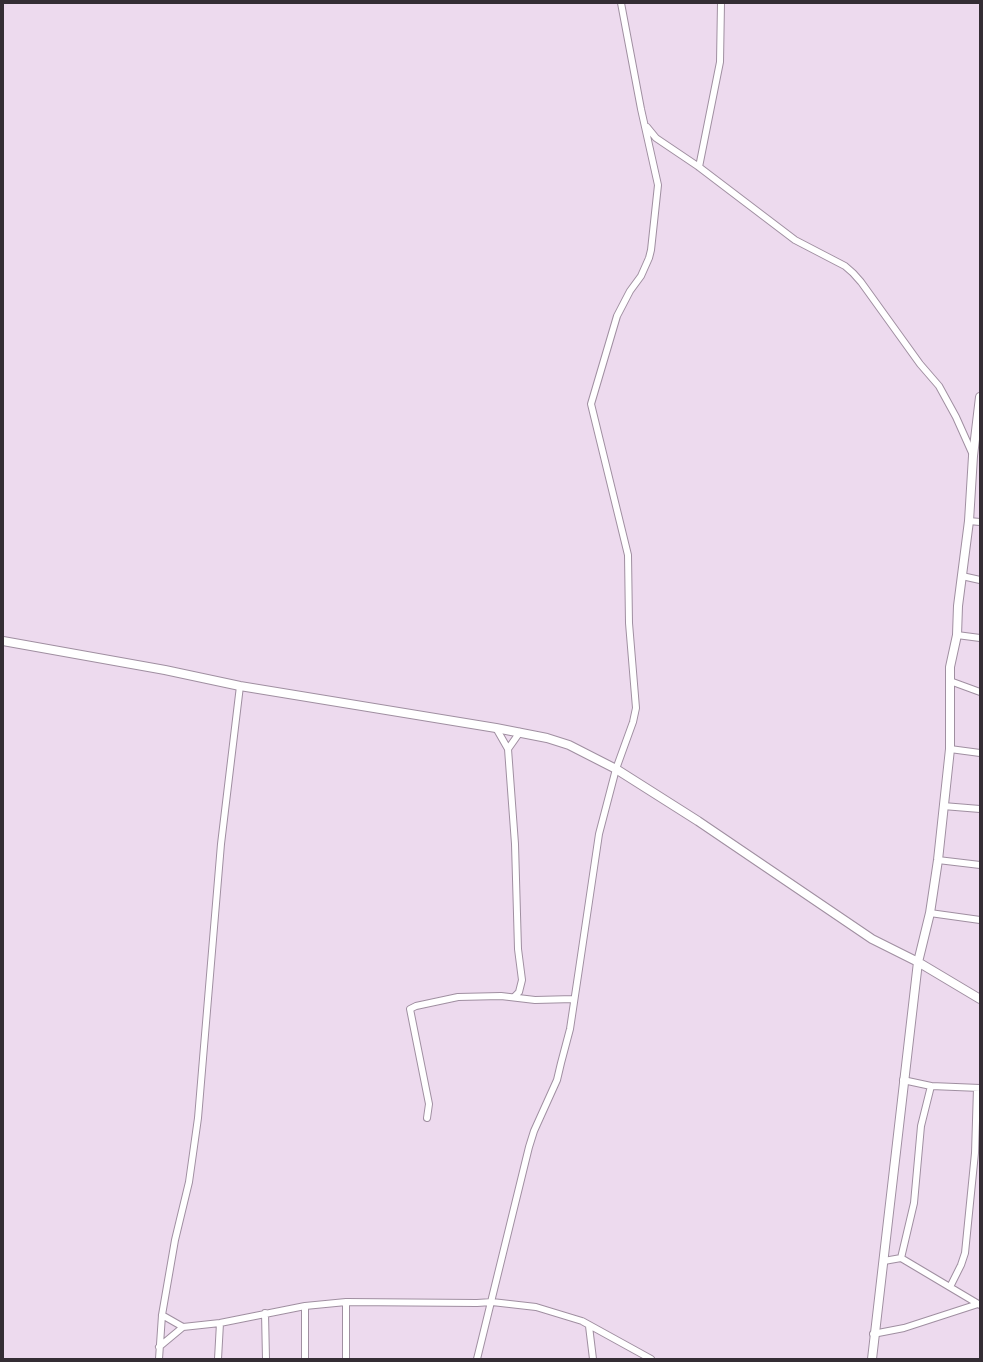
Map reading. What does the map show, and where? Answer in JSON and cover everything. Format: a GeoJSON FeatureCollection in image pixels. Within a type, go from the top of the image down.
{"type":"FeatureCollection","features":[{"type":"Feature","properties":{"kind":"street"},"geometry":{"type":"LineString","coordinates":[[477,1359],[529,1147],[534,1131],[557,1080],[570,1029],[599,834],[616,769],[633,722],[636,708],[629,623],[629,574],[625,543],[591,404],[617,316],[630,291],[641,276],[651,250],[658,185],[621,3]]}},
{"type":"Feature","properties":{"kind":"street"},"geometry":{"type":"LineString","coordinates":[[699,167],[720,62],[721,3]]}},
{"type":"Feature","properties":{"kind":"street"},"geometry":{"type":"LineString","coordinates":[[645,124],[656,138],[699,167],[795,240],[845,266],[861,282],[942,392],[956,417],[975,459]]}},
{"type":"Feature","properties":{"kind":"street"},"geometry":{"type":"LineString","coordinates":[[872,1359],[873,1334],[884,1261],[903,1080],[909,1043],[918,962],[930,913],[938,860],[950,749],[950,667],[957,635],[980,397]]}},
{"type":"Feature","properties":{"kind":"street"},"geometry":{"type":"LineString","coordinates":[[969,521],[980,522]]}},
{"type":"Feature","properties":{"kind":"street"},"geometry":{"type":"LineString","coordinates":[[962,576],[980,580]]}},
{"type":"Feature","properties":{"kind":"street"},"geometry":{"type":"LineString","coordinates":[[957,635],[980,638]]}},
{"type":"Feature","properties":{"kind":"street"},"geometry":{"type":"LineString","coordinates":[[3,641],[165,670],[240,686],[520,732],[569,745],[616,769],[736,846],[872,939],[918,962],[980,999]]}},
{"type":"Feature","properties":{"kind":"street"},"geometry":{"type":"LineString","coordinates":[[950,681],[980,692]]}},
{"type":"Feature","properties":{"kind":"street"},"geometry":{"type":"LineString","coordinates":[[159,1359],[162,1314],[175,1240],[189,1182],[198,1118],[221,844],[240,686]]}},
{"type":"Feature","properties":{"kind":"street"},"geometry":{"type":"LineString","coordinates":[[496,728],[508,749],[515,844],[518,949],[522,980],[519,992],[514,997]]}},
{"type":"Feature","properties":{"kind":"street"},"geometry":{"type":"LineString","coordinates":[[508,749],[520,732]]}},
{"type":"Feature","properties":{"kind":"street"},"geometry":{"type":"LineString","coordinates":[[950,749],[980,753]]}},
{"type":"Feature","properties":{"kind":"street"},"geometry":{"type":"LineString","coordinates":[[943,806],[980,809]]}},
{"type":"Feature","properties":{"kind":"street"},"geometry":{"type":"LineString","coordinates":[[938,860],[980,865]]}},
{"type":"Feature","properties":{"kind":"street"},"geometry":{"type":"LineString","coordinates":[[930,913],[980,920]]}},
{"type":"Feature","properties":{"kind":"street"},"geometry":{"type":"LineString","coordinates":[[427,1118],[428,1104],[410,1009],[416,1006],[458,997],[501,996],[535,1000],[574,1000]]}},
{"type":"Feature","properties":{"kind":"street"},"geometry":{"type":"LineString","coordinates":[[903,1080],[931,1086],[978,1088],[975,1153],[965,1253],[950,1287]]}},
{"type":"Feature","properties":{"kind":"street"},"geometry":{"type":"LineString","coordinates":[[901,1258],[914,1203],[922,1126],[926,1099],[931,1086]]}},
{"type":"Feature","properties":{"kind":"street"},"geometry":{"type":"LineString","coordinates":[[884,1261],[901,1258],[979,1304]]}},
{"type":"Feature","properties":{"kind":"street"},"geometry":{"type":"LineString","coordinates":[[159,1347],[183,1327],[220,1323],[305,1306],[346,1302],[477,1304],[492,1302],[536,1307],[582,1321],[651,1359]]}},
{"type":"Feature","properties":{"kind":"street"},"geometry":{"type":"LineString","coordinates":[[346,1302],[346,1359]]}},
{"type":"Feature","properties":{"kind":"street"},"geometry":{"type":"LineString","coordinates":[[873,1334],[904,1328],[979,1304]]}},
{"type":"Feature","properties":{"kind":"street"},"geometry":{"type":"LineString","coordinates":[[305,1306],[306,1359]]}},
{"type":"Feature","properties":{"kind":"street"},"geometry":{"type":"LineString","coordinates":[[265,1313],[266,1359]]}},
{"type":"Feature","properties":{"kind":"street"},"geometry":{"type":"LineString","coordinates":[[162,1314],[183,1327]]}},
{"type":"Feature","properties":{"kind":"street"},"geometry":{"type":"LineString","coordinates":[[218,1359],[220,1323]]}},
{"type":"Feature","properties":{"kind":"street"},"geometry":{"type":"LineString","coordinates":[[589,1326],[594,1359]]}}]}
